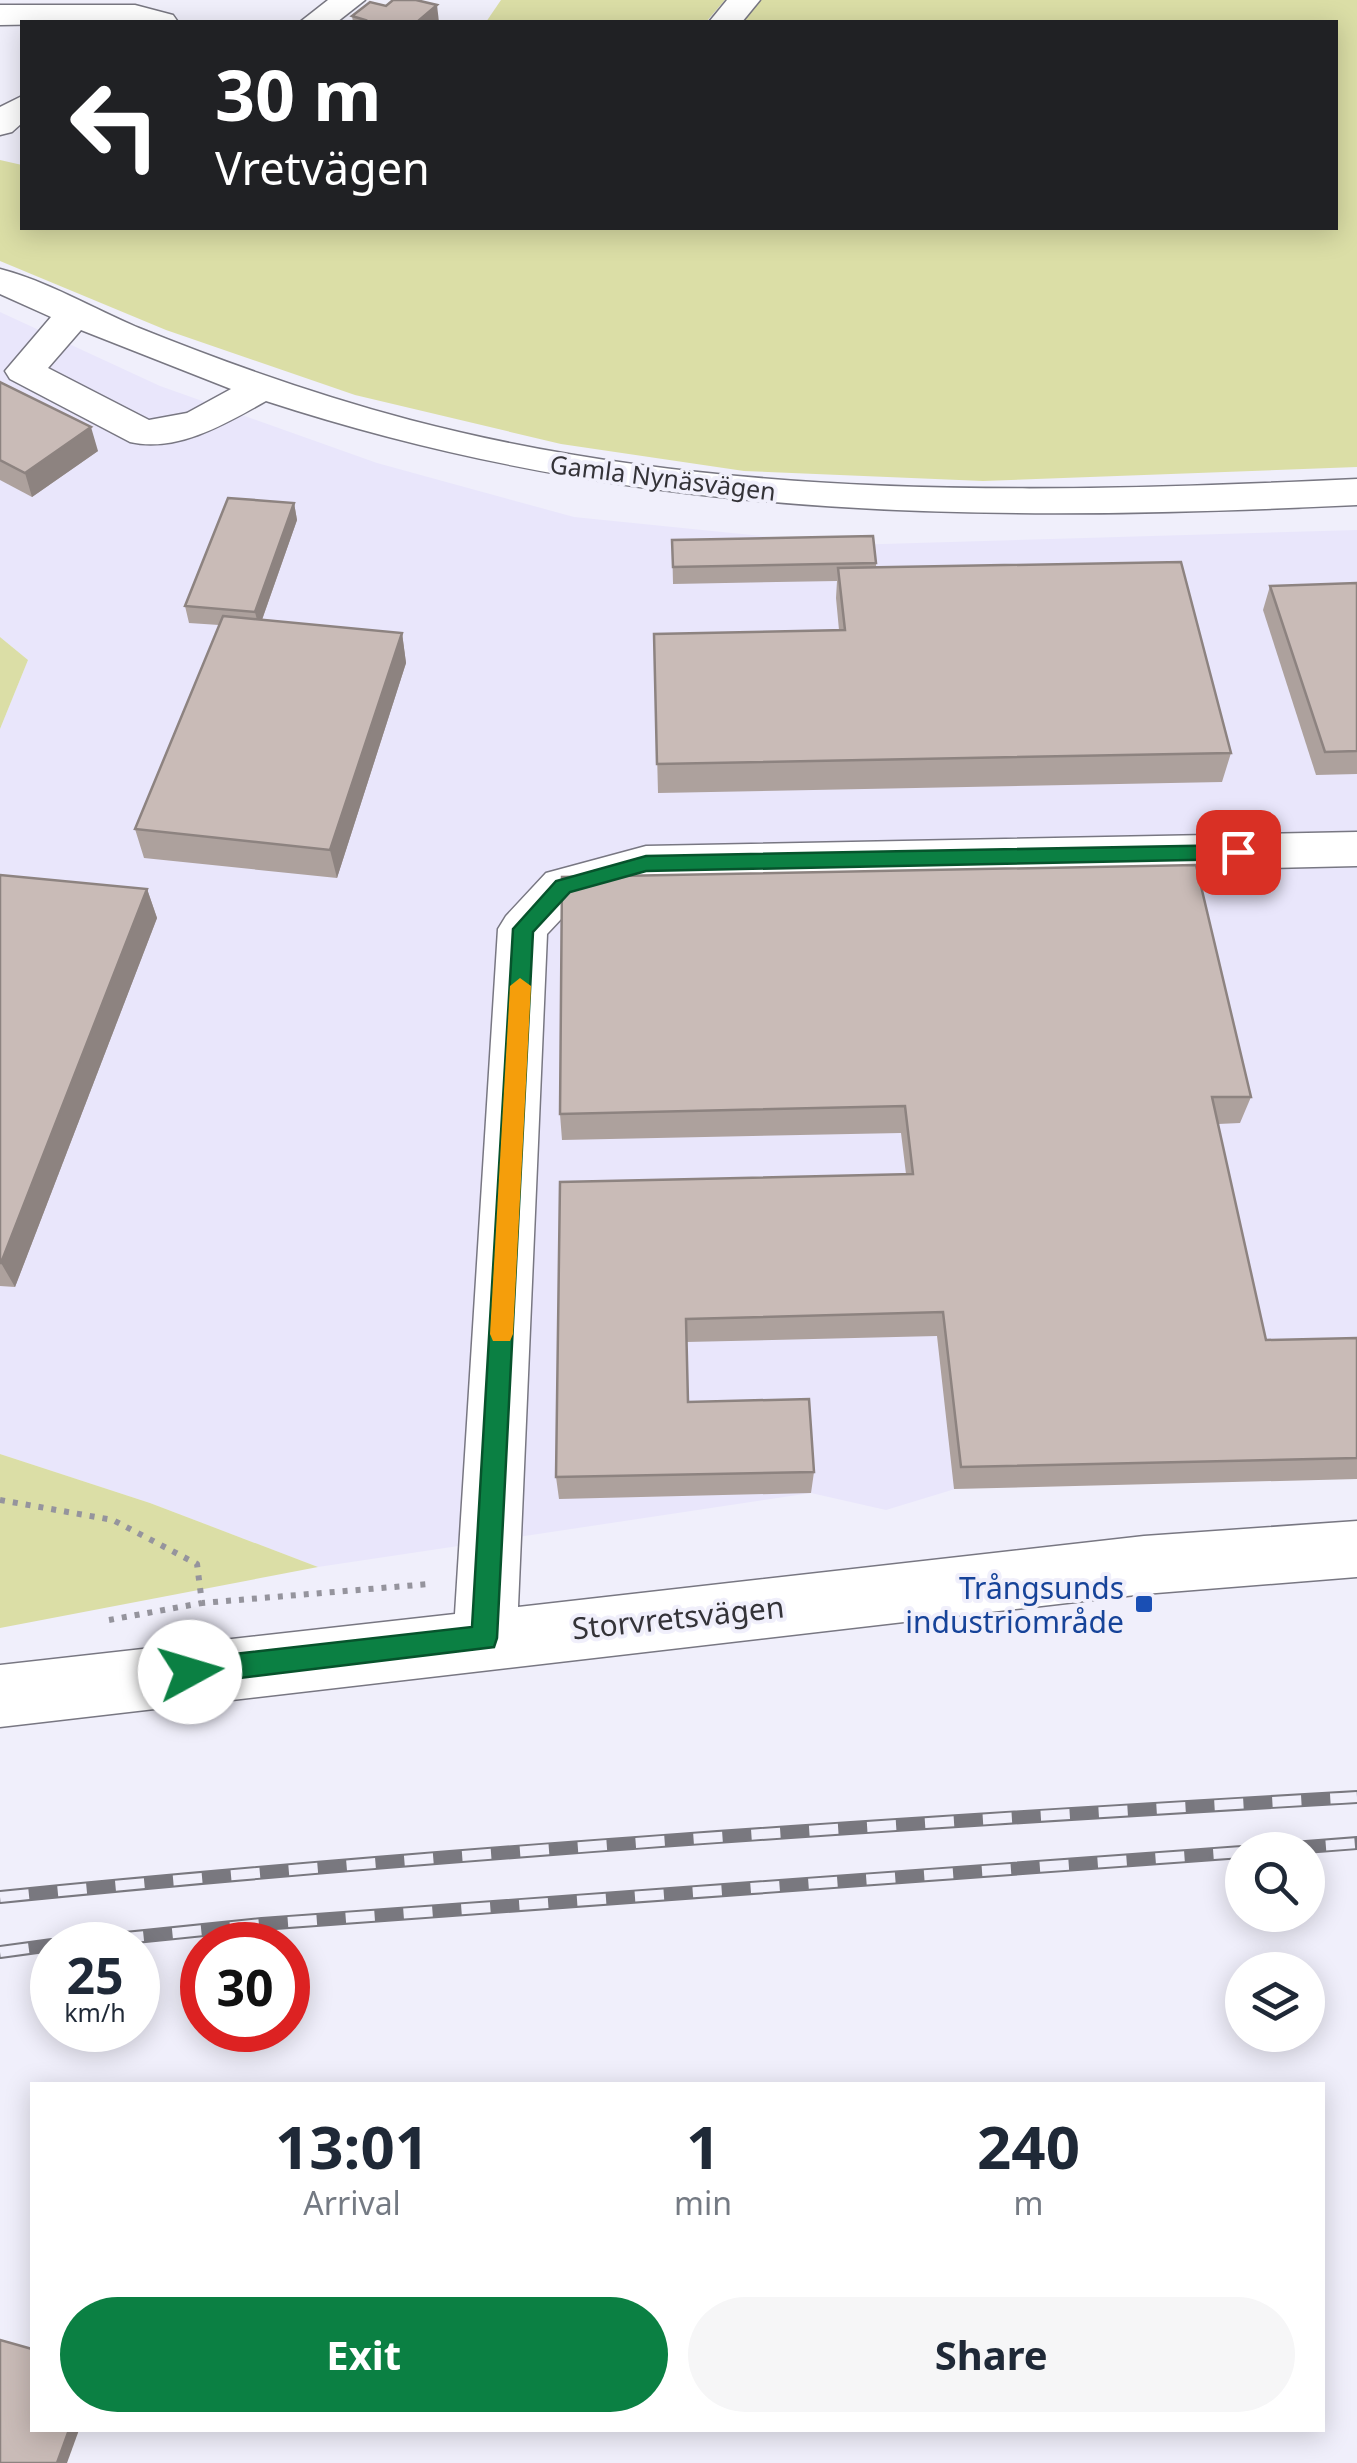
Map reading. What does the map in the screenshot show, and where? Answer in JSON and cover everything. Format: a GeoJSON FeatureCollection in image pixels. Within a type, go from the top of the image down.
{"type":"FeatureCollection","features":[{"type":"Feature","properties":{"kind":"street"},"geometry":{"type":"LineString","coordinates":[[319,20],[349,0]]}},
{"type":"Feature","properties":{"kind":"street"},"geometry":{"type":"LineString","coordinates":[[727,20],[744,0]]}},
{"type":"Feature","properties":{"kind":"street"},"geometry":{"type":"LineString","coordinates":[[0,15],[135,16],[153,20]]}},
{"type":"Feature","properties":{"kind":"street"},"geometry":{"type":"LineString","coordinates":[[0,127],[19,89]]}},
{"type":"Feature","properties":{"kind":"street","name":"Gamla Nynäsvägen"},"geometry":{"type":"LineString","coordinates":[[0,280],[74,315],[265,386],[440,439],[535,460],[660,480],[783,493],[978,503],[1142,503],[1357,492]]}},
{"type":"Feature","properties":{"kind":"street"},"geometry":{"type":"LineString","coordinates":[[74,315],[24,371],[144,433],[198,423],[265,386]]}},
{"type":"Feature","properties":{"kind":"street"},"geometry":{"type":"LineString","coordinates":[[486,1609],[523,929],[563,886],[646,864],[1357,849]]}},
{"type":"Feature","properties":{"kind":"street","name":"Storvretsvägen"},"geometry":{"type":"LineString","coordinates":[[0,1696],[486,1609],[1357,1549]]}},
{"type":"Feature","properties":{"kind":"path"},"geometry":{"type":"LineString","coordinates":[[0,1500],[114,1520],[197,1564],[202,1602],[486,1609]]}},
{"type":"Feature","properties":{"kind":"shaded area"},"geometry":{"type":"Polygon","coordinates":[[[0,312],[160,386],[377,463],[574,517],[849,545],[1357,530],[1357,1473],[955,1489],[886,1510],[811,1493],[318,1567],[150,1503],[0,1454],[0,729],[28,660],[0,637],[0,312]]]}},
{"type":"Feature","properties":{"kind":"green space"},"geometry":{"type":"Polygon","coordinates":[[[501,0],[725,0],[708,20],[487,20],[501,0]]]}},
{"type":"Feature","properties":{"kind":"green space"},"geometry":{"type":"Polygon","coordinates":[[[758,0],[1357,0],[1357,467],[983,481],[744,471],[561,444],[355,395],[166,330],[0,261],[0,160],[20,165],[20,230],[1338,230],[1338,20],[738,20],[758,0]]]}},
{"type":"Feature","properties":{"kind":"green space"},"geometry":{"type":"Polygon","coordinates":[[[0,637],[28,660],[0,729],[0,637]]]}},
{"type":"Feature","properties":{"kind":"green space"},"geometry":{"type":"Polygon","coordinates":[[[0,1454],[150,1503],[318,1567],[0,1628],[0,1454]]]}},
{"type":"Feature","properties":{"kind":"building"},"geometry":{"type":"Polygon","coordinates":[[[393,0],[437,5],[419,20],[365,20],[352,16],[370,2],[386,6],[393,0]]]}},
{"type":"Feature","properties":{"kind":"building"},"geometry":{"type":"Polygon","coordinates":[[[0,382],[91,427],[25,473],[0,460],[0,382]]]}},
{"type":"Feature","properties":{"kind":"building"},"geometry":{"type":"Polygon","coordinates":[[[228,498],[294,503],[255,612],[185,606],[228,498]]]}},
{"type":"Feature","properties":{"kind":"building"},"geometry":{"type":"Polygon","coordinates":[[[873,536],[876,563],[673,567],[672,540],[873,536]]]}},
{"type":"Feature","properties":{"kind":"building"},"geometry":{"type":"Polygon","coordinates":[[[1181,562],[1231,753],[657,764],[654,634],[845,630],[838,568],[1181,562]]]}},
{"type":"Feature","properties":{"kind":"building"},"geometry":{"type":"Polygon","coordinates":[[[1357,583],[1357,751],[1325,752],[1270,586],[1357,583]]]}},
{"type":"Feature","properties":{"kind":"building"},"geometry":{"type":"Polygon","coordinates":[[[223,616],[402,633],[330,850],[135,829],[223,616]]]}},
{"type":"Feature","properties":{"kind":"building"},"geometry":{"type":"Polygon","coordinates":[[[1196,865],[1251,1097],[1212,1097],[1266,1340],[1357,1338],[1357,1458],[961,1467],[943,1312],[686,1319],[688,1402],[809,1399],[814,1472],[556,1477],[560,1182],[913,1174],[905,1106],[560,1114],[562,877],[1196,865]]]}},
{"type":"Feature","properties":{"kind":"building"},"geometry":{"type":"Polygon","coordinates":[[[0,875],[147,889],[1,1263],[0,1263],[0,875]]]}},
{"type":"Feature","properties":{"kind":"building"},"geometry":{"type":"Polygon","coordinates":[[[0,2340],[30,2348],[30,2432],[68,2432],[57,2463],[0,2463],[0,2340]]]}},
{"type":"Feature","properties":{"kind":"railway"},"geometry":{"type":"LineString","coordinates":[[0,1897],[678,1840],[1357,1797]]}},
{"type":"Feature","properties":{"kind":"railway"},"geometry":{"type":"LineString","coordinates":[[1325,1846],[1357,1843]]}},
{"type":"Feature","properties":{"kind":"railway"},"geometry":{"type":"LineString","coordinates":[[160,1934],[1225,1853]]}},
{"type":"Feature","properties":{"kind":"railway"},"geometry":{"type":"LineString","coordinates":[[0,1952],[30,1948]]}},
{"type":"Feature","properties":{"kind":"slow traffic"},"geometry":{"type":"LineString","coordinates":[[501,1334],[520,986]]}},
{"type":"Feature","properties":{"kind":"place","name":"Trångsunds industriområde"},"geometry":{"type":"Point","coordinates":[1144,1604]}},
{"type":"Feature","properties":{"kind":"route"},"geometry":{"type":"LineString","coordinates":[[190,1672],[484,1638],[523,929],[563,886],[646,864],[1238,852]]}}]}
